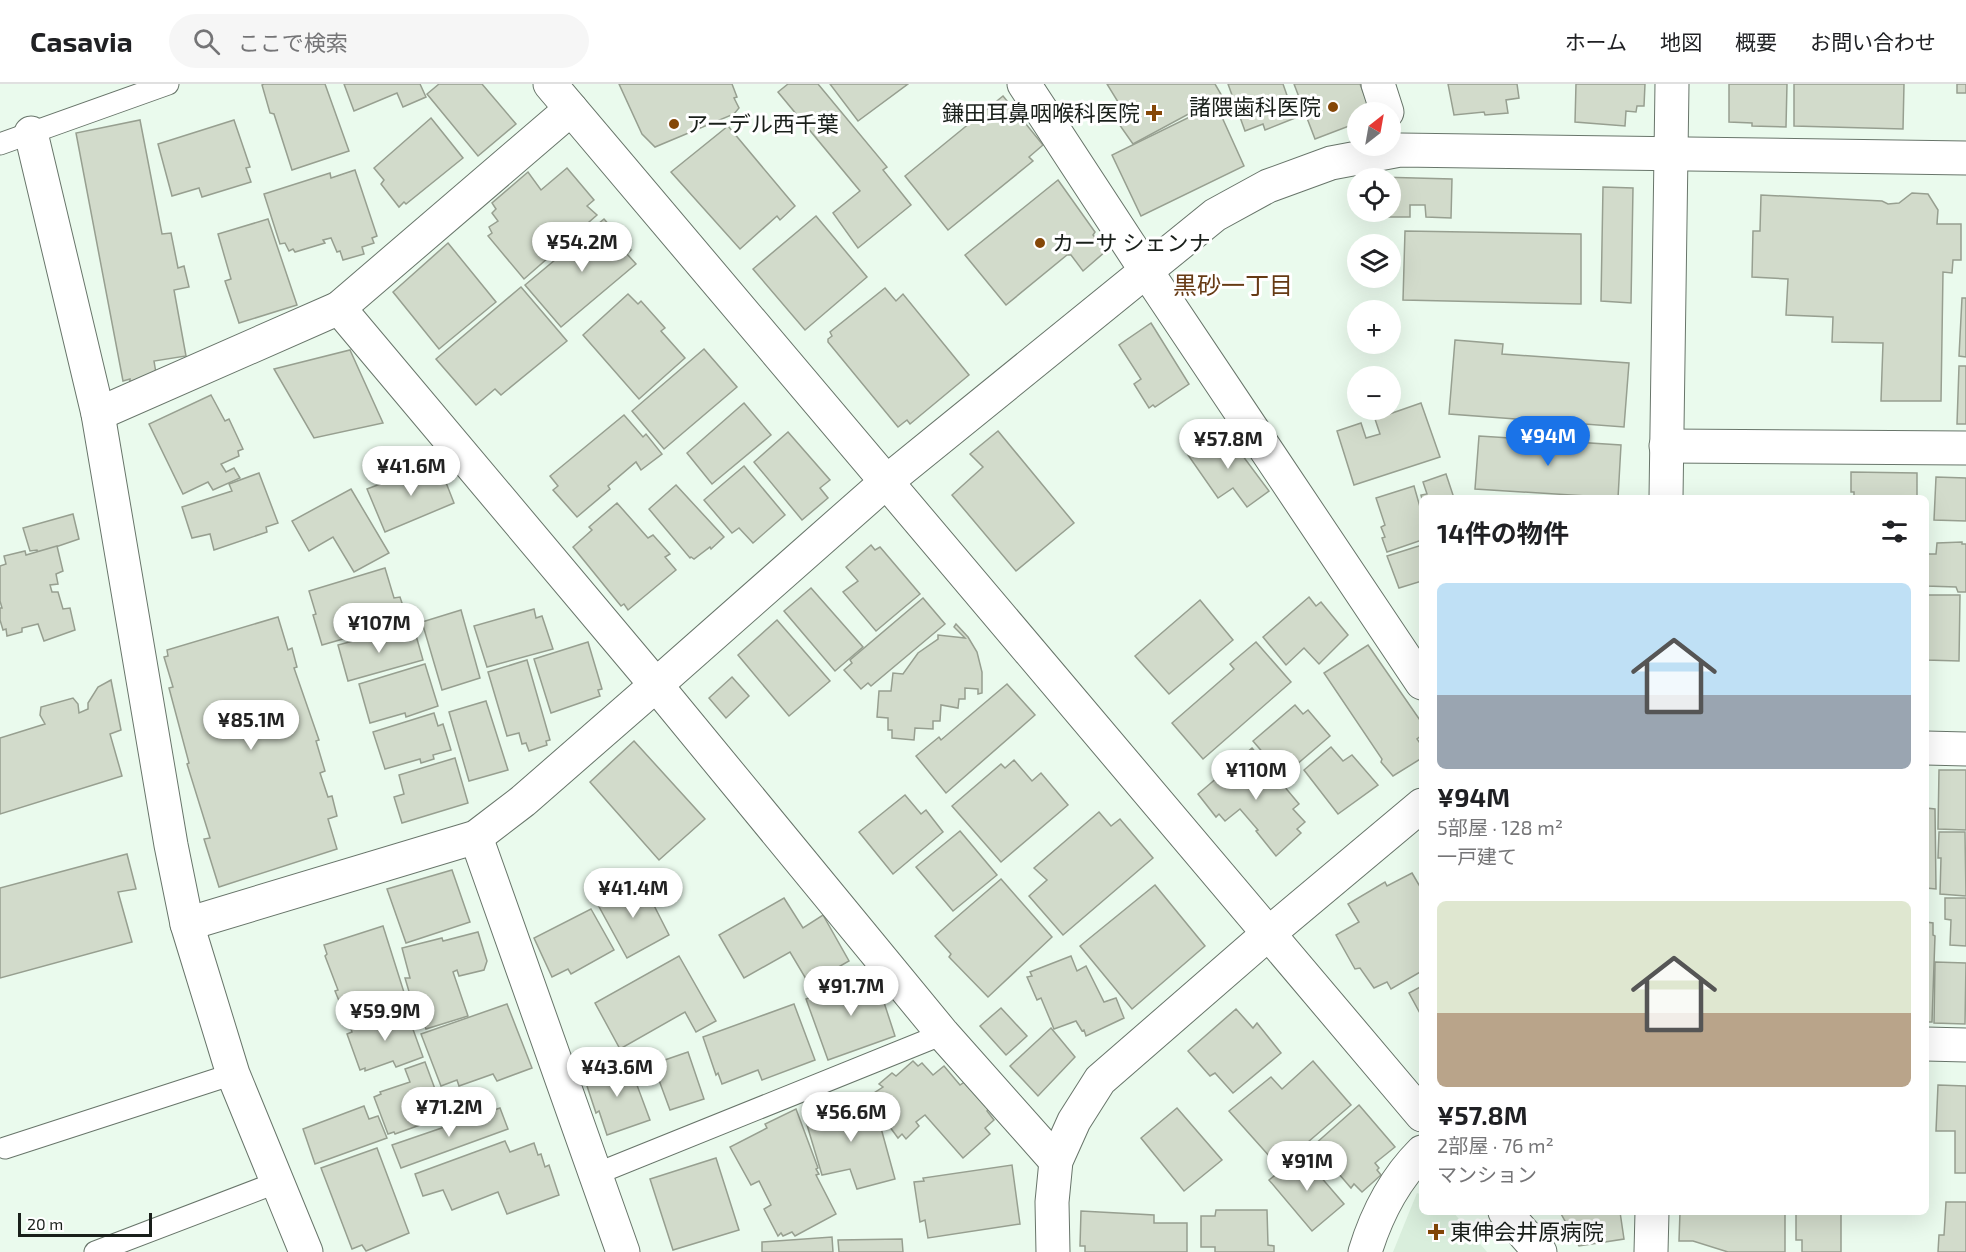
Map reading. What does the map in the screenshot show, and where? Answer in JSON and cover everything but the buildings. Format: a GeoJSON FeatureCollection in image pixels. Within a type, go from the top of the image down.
{"type":"FeatureCollection","features":[{"type":"Feature","properties":{"kind":"street"},"geometry":{"type":"LineString","coordinates":[[1024,84],[1419,679]]}},
{"type":"Feature","properties":{"kind":"street"},"geometry":{"type":"LineString","coordinates":[[1378,84],[1384,102]]}},
{"type":"Feature","properties":{"kind":"street"},"geometry":{"type":"LineString","coordinates":[[1666,495],[1672,84]]}},
{"type":"Feature","properties":{"kind":"street"},"geometry":{"type":"LineString","coordinates":[[98,414],[339,308],[561,96],[1419,1111]]}},
{"type":"Feature","properties":{"kind":"street"},"geometry":{"type":"LineString","coordinates":[[31,133],[98,414],[171,844],[187,924],[233,1074],[306,1252]]}},
{"type":"Feature","properties":{"kind":"street"},"geometry":{"type":"LineString","coordinates":[[1401,136],[1671,154],[1966,158]]}},
{"type":"Feature","properties":{"kind":"street"},"geometry":{"type":"LineString","coordinates":[[187,924],[476,837],[523,801],[886,482],[1215,215],[1268,186],[1348,156]]}},
{"type":"Feature","properties":{"kind":"street"},"geometry":{"type":"LineString","coordinates":[[339,308],[656,685],[943,1034],[1056,1161]]}},
{"type":"Feature","properties":{"kind":"street"},"geometry":{"type":"LineString","coordinates":[[1666,446],[1966,448]]}},
{"type":"Feature","properties":{"kind":"street"},"geometry":{"type":"LineString","coordinates":[[1929,748],[1966,749]]}},
{"type":"Feature","properties":{"kind":"street"},"geometry":{"type":"LineString","coordinates":[[1053,1252],[1052,1202],[1056,1161],[1074,1121],[1100,1080],[1268,934],[1419,808]]}},
{"type":"Feature","properties":{"kind":"street"},"geometry":{"type":"LineString","coordinates":[[476,837],[623,1252]]}},
{"type":"Feature","properties":{"kind":"street"},"geometry":{"type":"LineString","coordinates":[[1929,1044],[1966,1045]]}},
{"type":"Feature","properties":{"kind":"street"},"geometry":{"type":"LineString","coordinates":[[1365,1252],[1373,1227],[1393,1190],[1419,1156]]}},
{"type":"Feature","properties":{"kind":"street"},"geometry":{"type":"LineString","coordinates":[[1508,1215],[1540,1252]]}},
{"type":"Feature","properties":{"kind":"street"},"geometry":{"type":"LineString","coordinates":[[1651,1252],[1652,1215]]}},
{"type":"Feature","properties":{"kind":"lane"},"geometry":{"type":"LineString","coordinates":[[0,144],[168,84]]}},
{"type":"Feature","properties":{"kind":"lane"},"geometry":{"type":"LineString","coordinates":[[596,1174],[943,1034]]}},
{"type":"Feature","properties":{"kind":"lane"},"geometry":{"type":"LineString","coordinates":[[5,1148],[233,1074]]}},
{"type":"Feature","properties":{"kind":"lane"},"geometry":{"type":"LineString","coordinates":[[95,1252],[278,1182]]}},
{"type":"Feature","properties":{"kind":"shaded area","name":"東伸会井原病院"},"geometry":{"type":"Polygon","coordinates":[[[1417,1193],[1419,1194],[1419,1215],[1456,1215],[1487,1252],[1393,1252],[1417,1193]]]}},
{"type":"Feature","properties":{"kind":"place","name":"諸隈歯科医院"},"geometry":{"type":"Point","coordinates":[1333,107]}},
{"type":"Feature","properties":{"kind":"place","name":"鎌田耳鼻咽喉科医院"},"geometry":{"type":"Point","coordinates":[1154,113]}},
{"type":"Feature","properties":{"kind":"place","name":"アーデル西千葉"},"geometry":{"type":"Point","coordinates":[674,124]}},
{"type":"Feature","properties":{"kind":"place","name":"カーサ シェンナ"},"geometry":{"type":"Point","coordinates":[1040,243]}},
{"type":"Feature","properties":{"kind":"place","name":"東伸会井原病院"},"geometry":{"type":"Point","coordinates":[1436,1232]}},
{"type":"Feature","properties":{"kind":"district","name":"黒砂一丁目"},"geometry":{"type":"Point","coordinates":[1233,286]}}]}
